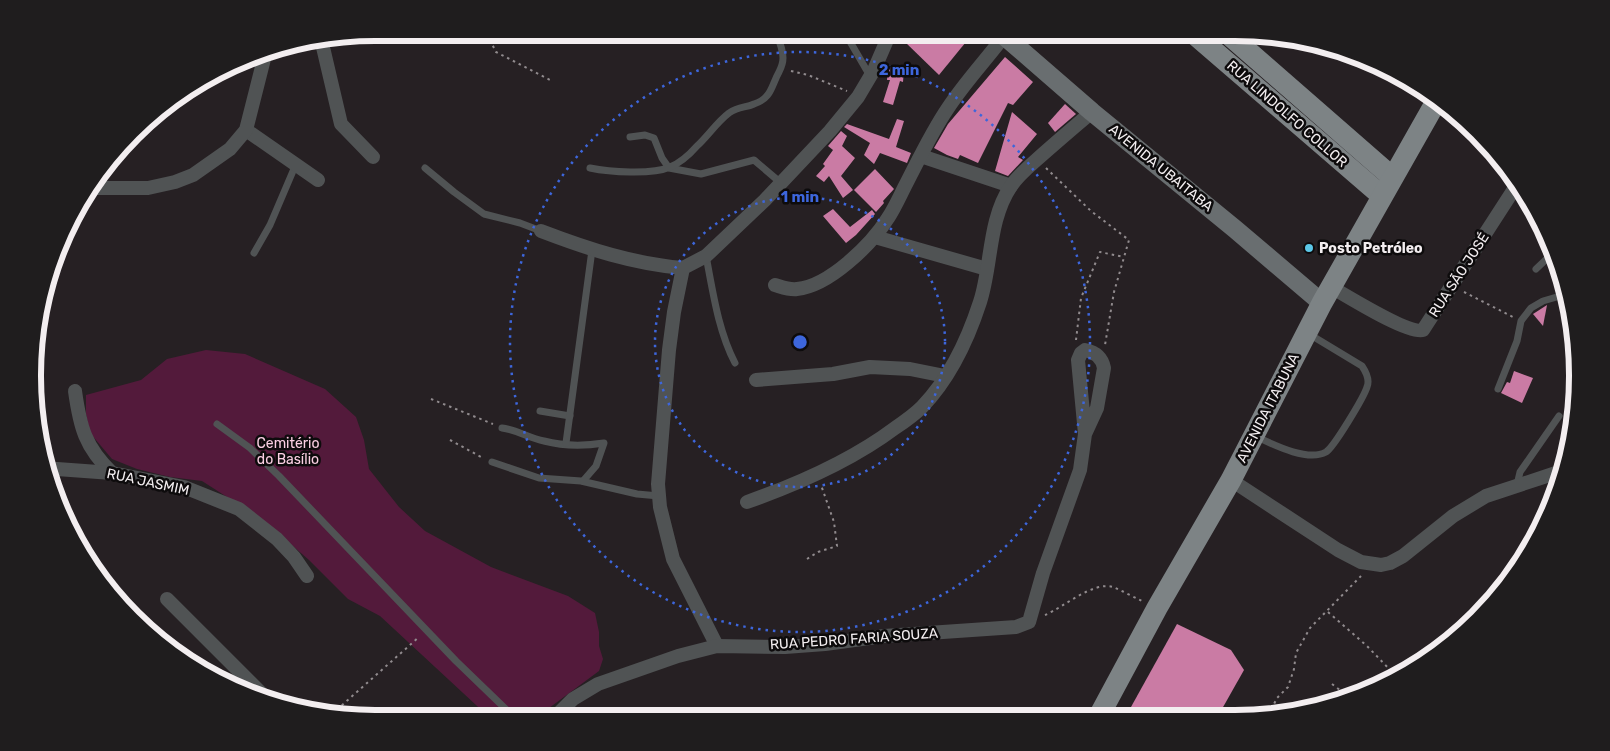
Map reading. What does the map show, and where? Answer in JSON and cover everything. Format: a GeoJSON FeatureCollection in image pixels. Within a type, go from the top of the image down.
{"type":"FeatureCollection","features":[{"type":"Feature","properties":{"kind":"main road","name":"AVENIDA UBAITABA"},"geometry":{"type":"LineString","coordinates":[[1010,41],[1092,112],[1235,229],[1326,295]]}},
{"type":"Feature","properties":{"kind":"main road","name":"RUA LINDOLFO COLLOR"},"geometry":{"type":"LineString","coordinates":[[1203,41],[1382,196]]}},
{"type":"Feature","properties":{"kind":"main road","name":"RUA LINDOLFO COLLOR"},"geometry":{"type":"LineString","coordinates":[[1237,41],[1392,177]]}},
{"type":"Feature","properties":{"kind":"main road","name":"AVENIDA ITABUNA"},"geometry":{"type":"LineString","coordinates":[[1103,710],[1157,608],[1231,480],[1326,295],[1433,107]]}},
{"type":"Feature","properties":{"kind":"street"},"geometry":{"type":"LineString","coordinates":[[541,231],[592,250],[649,264],[683,268],[706,256],[781,183],[830,131],[858,97],[886,41]]}},
{"type":"Feature","properties":{"kind":"street"},"geometry":{"type":"LineString","coordinates":[[774,285],[786,289],[797,289],[817,284],[842,267],[875,236],[889,218],[948,108],[997,41]]}},
{"type":"Feature","properties":{"kind":"street"},"geometry":{"type":"LineString","coordinates":[[322,46],[341,124],[373,157]]}},
{"type":"Feature","properties":{"kind":"street"},"geometry":{"type":"LineString","coordinates":[[99,188],[148,188],[176,182],[193,175],[230,149],[246,130],[264,61]]}},
{"type":"Feature","properties":{"kind":"street"},"geometry":{"type":"LineString","coordinates":[[746,502],[776,492],[817,473],[882,438],[920,409],[936,391],[956,358],[978,308],[998,216],[1011,186],[1037,159],[1092,112]]}},
{"type":"Feature","properties":{"kind":"street"},"geometry":{"type":"LineString","coordinates":[[246,130],[318,180]]}},
{"type":"Feature","properties":{"kind":"street"},"geometry":{"type":"LineString","coordinates":[[921,156],[1011,186]]}},
{"type":"Feature","properties":{"kind":"street","name":"RUA SÃO JOSÉ"},"geometry":{"type":"LineString","coordinates":[[1326,295],[1418,332],[1423,330],[1513,191]]}},
{"type":"Feature","properties":{"kind":"street"},"geometry":{"type":"LineString","coordinates":[[875,236],[987,269]]}},
{"type":"Feature","properties":{"kind":"street"},"geometry":{"type":"LineString","coordinates":[[683,268],[669,350],[658,484],[659,496],[673,559],[717,646]]}},
{"type":"Feature","properties":{"kind":"street"},"geometry":{"type":"LineString","coordinates":[[1029,622],[1043,573],[1080,470],[1085,434],[1078,360],[1081,353],[1085,350],[1091,351],[1103,362],[1104,368],[1097,408],[1085,434]]}},
{"type":"Feature","properties":{"kind":"street"},"geometry":{"type":"LineString","coordinates":[[756,380],[833,374],[870,367],[910,369],[945,376]]}},
{"type":"Feature","properties":{"kind":"street"},"geometry":{"type":"LineString","coordinates":[[75,391],[84,434],[91,449],[112,473]]}},
{"type":"Feature","properties":{"kind":"street","name":"RUA JASMIM"},"geometry":{"type":"LineString","coordinates":[[55,468],[112,473],[184,488],[239,509],[277,539],[294,557],[307,576]]}},
{"type":"Feature","properties":{"kind":"street"},"geometry":{"type":"LineString","coordinates":[[1231,480],[1338,550],[1361,562],[1381,565],[1390,563],[1403,556],[1453,516],[1486,496],[1554,474]]}},
{"type":"Feature","properties":{"kind":"street"},"geometry":{"type":"LineString","coordinates":[[167,599],[255,687]]}},
{"type":"Feature","properties":{"kind":"street","name":"RUA PEDRO FARIA SOUZA"},"geometry":{"type":"LineString","coordinates":[[562,710],[573,699],[598,684],[678,656],[717,646],[785,647],[825,644],[884,636],[1016,627],[1029,622]]}},
{"type":"Feature","properties":{"kind":"lane"},"geometry":{"type":"LineString","coordinates":[[669,168],[696,148],[729,113],[743,106],[754,105],[772,90],[779,71],[782,69],[783,57],[779,41]]}},
{"type":"Feature","properties":{"kind":"lane"},"geometry":{"type":"LineString","coordinates":[[850,41],[870,76]]}},
{"type":"Feature","properties":{"kind":"lane"},"geometry":{"type":"LineString","coordinates":[[630,137],[645,135],[654,138],[662,158],[669,168]]}},
{"type":"Feature","properties":{"kind":"lane"},"geometry":{"type":"LineString","coordinates":[[590,168],[607,171],[651,171],[669,168],[701,174],[754,160],[781,183]]}},
{"type":"Feature","properties":{"kind":"lane"},"geometry":{"type":"LineString","coordinates":[[254,253],[270,225],[296,164]]}},
{"type":"Feature","properties":{"kind":"lane"},"geometry":{"type":"LineString","coordinates":[[425,168],[484,214],[541,231]]}},
{"type":"Feature","properties":{"kind":"lane"},"geometry":{"type":"LineString","coordinates":[[566,443],[592,250]]}},
{"type":"Feature","properties":{"kind":"lane"},"geometry":{"type":"LineString","coordinates":[[706,256],[714,300],[724,337],[735,363]]}},
{"type":"Feature","properties":{"kind":"lane"},"geometry":{"type":"LineString","coordinates":[[1536,269],[1547,258]]}},
{"type":"Feature","properties":{"kind":"lane"},"geometry":{"type":"LineString","coordinates":[[1498,389],[1517,341],[1521,322],[1530,308],[1543,301],[1559,296]]}},
{"type":"Feature","properties":{"kind":"lane"},"geometry":{"type":"LineString","coordinates":[[1254,436],[1300,454],[1313,455],[1326,452],[1335,444],[1368,386],[1366,372],[1362,366],[1307,332]]}},
{"type":"Feature","properties":{"kind":"lane"},"geometry":{"type":"LineString","coordinates":[[540,411],[570,416]]}},
{"type":"Feature","properties":{"kind":"lane"},"geometry":{"type":"LineString","coordinates":[[1517,486],[1520,472],[1559,416]]}},
{"type":"Feature","properties":{"kind":"lane"},"geometry":{"type":"LineString","coordinates":[[216,424],[250,448],[280,476],[427,631],[507,710]]}},
{"type":"Feature","properties":{"kind":"lane"},"geometry":{"type":"LineString","coordinates":[[502,428],[515,430],[545,442],[578,445],[604,443],[596,466],[583,481]]}},
{"type":"Feature","properties":{"kind":"lane"},"geometry":{"type":"LineString","coordinates":[[492,462],[539,478],[583,481],[637,494],[659,496]]}},
{"type":"Feature","properties":{"kind":"path"},"geometry":{"type":"LineString","coordinates":[[492,41],[496,52],[550,80]]}},
{"type":"Feature","properties":{"kind":"path"},"geometry":{"type":"LineString","coordinates":[[779,71],[790,70],[808,75],[842,88],[858,97]]}},
{"type":"Feature","properties":{"kind":"path"},"geometry":{"type":"LineString","coordinates":[[1037,159],[1057,181],[1091,211],[1129,240],[1114,292],[1103,362]]}},
{"type":"Feature","properties":{"kind":"path"},"geometry":{"type":"LineString","coordinates":[[1078,360],[1076,340],[1081,298],[1100,252],[1124,256]]}},
{"type":"Feature","properties":{"kind":"path"},"geometry":{"type":"LineString","coordinates":[[1452,286],[1521,322]]}},
{"type":"Feature","properties":{"kind":"path"},"geometry":{"type":"LineString","coordinates":[[431,399],[502,428]]}},
{"type":"Feature","properties":{"kind":"path"},"geometry":{"type":"LineString","coordinates":[[450,440],[492,462]]}},
{"type":"Feature","properties":{"kind":"path"},"geometry":{"type":"LineString","coordinates":[[807,558],[837,546],[834,522],[817,473]]}},
{"type":"Feature","properties":{"kind":"path"},"geometry":{"type":"LineString","coordinates":[[1274,707],[1278,698],[1288,687],[1294,669],[1296,653],[1310,628],[1371,564]]}},
{"type":"Feature","properties":{"kind":"path"},"geometry":{"type":"LineString","coordinates":[[1029,622],[1101,586],[1112,587],[1157,608]]}},
{"type":"Feature","properties":{"kind":"path"},"geometry":{"type":"LineString","coordinates":[[1327,611],[1367,646],[1391,671]]}},
{"type":"Feature","properties":{"kind":"path"},"geometry":{"type":"LineString","coordinates":[[339,708],[427,631]]}},
{"type":"Feature","properties":{"kind":"path"},"geometry":{"type":"LineString","coordinates":[[1332,684],[1342,692]]}},
{"type":"Feature","properties":{"kind":"green space","name":"Cemitério do Basílio"},"geometry":{"type":"Polygon","coordinates":[[[206,350],[245,354],[325,389],[356,417],[364,440],[369,469],[399,507],[425,531],[491,567],[568,596],[595,613],[599,632],[599,646],[603,659],[599,671],[546,710],[481,710],[380,616],[348,599],[309,560],[263,520],[202,481],[170,477],[137,469],[112,459],[90,433],[86,414],[86,395],[141,380],[167,359],[206,350]]]}},
{"type":"Feature","properties":{"kind":"building"},"geometry":{"type":"Polygon","coordinates":[[[904,41],[967,41],[939,75],[904,41]]]}},
{"type":"Feature","properties":{"kind":"building"},"geometry":{"type":"Polygon","coordinates":[[[1005,57],[1033,82],[1013,105],[1008,103],[978,163],[960,155],[958,159],[934,148],[948,124],[1005,57]]]}},
{"type":"Feature","properties":{"kind":"building"},"geometry":{"type":"Polygon","coordinates":[[[888,67],[904,69],[903,82],[900,81],[893,105],[883,102],[890,80],[887,80],[888,67]]]}},
{"type":"Feature","properties":{"kind":"building"},"geometry":{"type":"Polygon","coordinates":[[[1065,104],[1076,114],[1055,132],[1048,123],[1065,104]]]}},
{"type":"Feature","properties":{"kind":"building"},"geometry":{"type":"Polygon","coordinates":[[[1012,112],[1037,134],[1018,157],[1023,160],[1008,176],[995,171],[1012,112]]]}},
{"type":"Feature","properties":{"kind":"building"},"geometry":{"type":"Polygon","coordinates":[[[897,119],[904,121],[896,147],[911,153],[907,163],[880,153],[874,164],[864,155],[870,143],[844,127],[847,124],[889,139],[897,119]]]}},
{"type":"Feature","properties":{"kind":"building"},"geometry":{"type":"Polygon","coordinates":[[[841,131],[847,136],[842,146],[855,158],[841,176],[853,190],[843,198],[829,176],[824,182],[816,176],[825,166],[823,164],[833,150],[828,146],[841,131]]]}},
{"type":"Feature","properties":{"kind":"building"},"geometry":{"type":"Polygon","coordinates":[[[875,169],[894,189],[876,212],[854,190],[875,169]]]}},
{"type":"Feature","properties":{"kind":"building"},"geometry":{"type":"Polygon","coordinates":[[[833,209],[850,227],[872,210],[875,214],[846,243],[823,216],[833,209]]]}},
{"type":"Feature","properties":{"kind":"building"},"geometry":{"type":"Polygon","coordinates":[[[1547,305],[1543,326],[1533,314],[1547,305]]]}},
{"type":"Feature","properties":{"kind":"building"},"geometry":{"type":"Polygon","coordinates":[[[1514,371],[1533,378],[1522,403],[1501,393],[1507,382],[1510,383],[1514,371]]]}},
{"type":"Feature","properties":{"kind":"building"},"geometry":{"type":"Polygon","coordinates":[[[1177,624],[1231,650],[1244,670],[1221,710],[1129,710],[1177,624]]]}},
{"type":"Feature","properties":{"kind":"place","name":"Posto Petróleo"},"geometry":{"type":"Point","coordinates":[1309,248]}}]}
